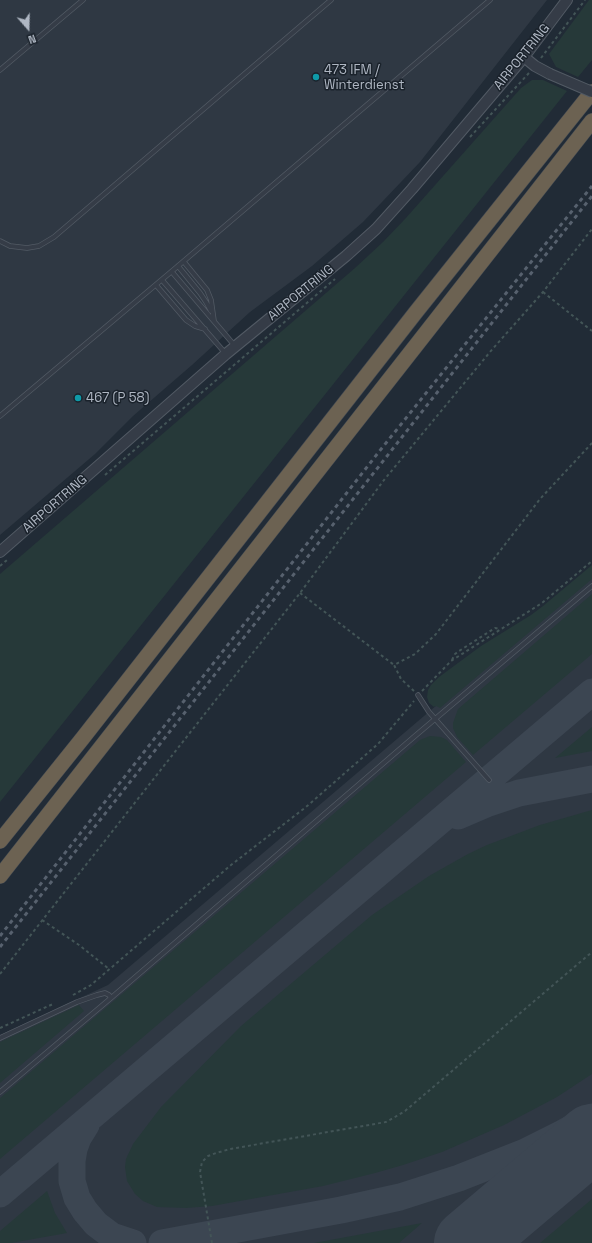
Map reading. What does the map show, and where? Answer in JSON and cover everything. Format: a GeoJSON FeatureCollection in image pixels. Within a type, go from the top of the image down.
{"type":"FeatureCollection","features":[{"type":"Feature","properties":{"kind":"highway"},"geometry":{"type":"LineString","coordinates":[[0,841],[82,739],[416,312],[592,92]]}},
{"type":"Feature","properties":{"kind":"highway"},"geometry":{"type":"LineString","coordinates":[[0,876],[592,120]]}},
{"type":"Feature","properties":{"kind":"street","name":"AIRPORTRING"},"geometry":{"type":"LineString","coordinates":[[0,552],[226,354],[346,256],[380,224],[412,190],[524,57],[567,0]]}},
{"type":"Feature","properties":{"kind":"street"},"geometry":{"type":"LineString","coordinates":[[524,57],[535,66],[550,74],[592,92]]}},
{"type":"Feature","properties":{"kind":"lane"},"geometry":{"type":"LineString","coordinates":[[0,70],[83,0]]}},
{"type":"Feature","properties":{"kind":"lane"},"geometry":{"type":"LineString","coordinates":[[0,241],[10,246],[27,248],[39,246],[54,237],[331,0]]}},
{"type":"Feature","properties":{"kind":"lane"},"geometry":{"type":"LineString","coordinates":[[0,416],[184,262],[490,0]]}},
{"type":"Feature","properties":{"kind":"lane"},"geometry":{"type":"LineString","coordinates":[[184,262],[207,290],[211,300],[214,321]]}},
{"type":"Feature","properties":{"kind":"lane"},"geometry":{"type":"LineString","coordinates":[[178,266],[206,302],[214,321]]}},
{"type":"Feature","properties":{"kind":"lane"},"geometry":{"type":"LineString","coordinates":[[172,272],[235,347]]}},
{"type":"Feature","properties":{"kind":"lane"},"geometry":{"type":"LineString","coordinates":[[162,280],[226,354]]}},
{"type":"Feature","properties":{"kind":"lane"},"geometry":{"type":"LineString","coordinates":[[156,285],[186,320],[195,326],[205,329]]}},
{"type":"Feature","properties":{"kind":"lane"},"geometry":{"type":"LineString","coordinates":[[0,1092],[592,586]]}},
{"type":"Feature","properties":{"kind":"lane"},"geometry":{"type":"LineString","coordinates":[[418,696],[435,719],[489,780]]}},
{"type":"Feature","properties":{"kind":"lane"},"geometry":{"type":"LineString","coordinates":[[0,1038],[77,1002],[97,995],[105,994],[109,995],[111,998]]}},
{"type":"Feature","properties":{"kind":"path"},"geometry":{"type":"LineString","coordinates":[[535,66],[585,0]]}},
{"type":"Feature","properties":{"kind":"path"},"geometry":{"type":"LineString","coordinates":[[0,974],[300,593],[384,480],[490,352],[543,292],[592,229]]}},
{"type":"Feature","properties":{"kind":"path"},"geometry":{"type":"LineString","coordinates":[[543,292],[592,331]]}},
{"type":"Feature","properties":{"kind":"path"},"geometry":{"type":"LineString","coordinates":[[394,665],[415,654],[436,634],[540,499],[592,443]]}},
{"type":"Feature","properties":{"kind":"path"},"geometry":{"type":"LineString","coordinates":[[451,661],[542,603],[592,561]]}},
{"type":"Feature","properties":{"kind":"path"},"geometry":{"type":"LineString","coordinates":[[300,593],[394,665],[401,679],[418,696]]}},
{"type":"Feature","properties":{"kind":"path"},"geometry":{"type":"LineString","coordinates":[[73,995],[91,985],[231,865],[306,807],[378,744],[418,696],[451,661],[455,654],[495,628],[501,629]]}},
{"type":"Feature","properties":{"kind":"path"},"geometry":{"type":"LineString","coordinates":[[42,920],[79,945],[109,969]]}},
{"type":"Feature","properties":{"kind":"path"},"geometry":{"type":"LineString","coordinates":[[212,1243],[200,1172],[202,1162],[208,1156],[216,1152],[230,1149],[386,1122],[411,1106],[592,952]]}},
{"type":"Feature","properties":{"kind":"path"},"geometry":{"type":"LineString","coordinates":[[0,1028],[53,1004]]}},
{"type":"Feature","properties":{"kind":"shaded area"},"geometry":{"type":"Polygon","coordinates":[[[0,0],[547,0],[420,162],[363,222],[312,266],[250,312],[133,416],[95,454],[0,535],[0,0]]]}},
{"type":"Feature","properties":{"kind":"shaded area"},"geometry":{"type":"Polygon","coordinates":[[[589,0],[592,0],[592,60],[578,77],[556,67],[549,54],[589,0]]]}},
{"type":"Feature","properties":{"kind":"shaded area"},"geometry":{"type":"Polygon","coordinates":[[[532,80],[543,80],[567,91],[0,802],[0,574],[355,268],[383,242],[521,88],[532,80]]]}},
{"type":"Feature","properties":{"kind":"shaded area"},"geometry":{"type":"Polygon","coordinates":[[[592,565],[592,579],[440,708],[436,706],[434,707],[429,703],[427,697],[428,690],[439,677],[481,646],[531,615],[592,565]]]}},
{"type":"Feature","properties":{"kind":"shaded area"},"geometry":{"type":"Polygon","coordinates":[[[592,573],[592,1243],[0,1243],[0,1035],[108,985],[592,573]]]}},
{"type":"Feature","properties":{"kind":"shaded area"},"geometry":{"type":"Polygon","coordinates":[[[592,594],[592,654],[473,755],[457,737],[453,728],[453,723],[458,709],[592,594]]]}},
{"type":"Feature","properties":{"kind":"shaded area"},"geometry":{"type":"Polygon","coordinates":[[[592,727],[592,751],[555,758],[592,727]]]}},
{"type":"Feature","properties":{"kind":"shaded area"},"geometry":{"type":"Polygon","coordinates":[[[430,736],[441,737],[447,740],[466,762],[0,1159],[0,1098],[420,740],[430,736]]]}},
{"type":"Feature","properties":{"kind":"shaded area"},"geometry":{"type":"Polygon","coordinates":[[[592,810],[592,1074],[557,1097],[504,1125],[442,1152],[375,1173],[323,1186],[212,1206],[186,1208],[157,1207],[143,1201],[135,1194],[127,1181],[125,1167],[126,1159],[133,1144],[161,1107],[241,1026],[372,915],[429,876],[468,854],[487,845],[540,825],[592,810]]]}},
{"type":"Feature","properties":{"kind":"shaded area"},"geometry":{"type":"Polygon","coordinates":[[[79,1005],[84,1011],[0,1083],[0,1042],[79,1005]]]}},
{"type":"Feature","properties":{"kind":"shaded area"},"geometry":{"type":"Polygon","coordinates":[[[47,1191],[55,1213],[67,1233],[11,1243],[0,1243],[0,1231],[47,1191]]]}},
{"type":"Feature","properties":{"kind":"shaded area"},"geometry":{"type":"Polygon","coordinates":[[[592,1199],[592,1243],[540,1243],[592,1199]]]}},
{"type":"Feature","properties":{"kind":"shaded area"},"geometry":{"type":"Polygon","coordinates":[[[422,1223],[399,1243],[314,1243],[422,1223]]]}},
{"type":"Feature","properties":{"kind":"taxiway"},"geometry":{"type":"LineString","coordinates":[[0,1194],[592,692]]}},
{"type":"Feature","properties":{"kind":"taxiway"},"geometry":{"type":"LineString","coordinates":[[458,816],[486,804],[519,793],[592,779]]}},
{"type":"Feature","properties":{"kind":"taxiway"},"geometry":{"type":"LineString","coordinates":[[162,1243],[341,1210],[400,1197],[459,1178],[525,1152],[592,1117]]}},
{"type":"Feature","properties":{"kind":"taxiway"},"geometry":{"type":"LineString","coordinates":[[86,1125],[78,1138],[72,1161],[72,1181],[77,1198],[85,1211],[96,1224],[112,1236],[133,1243]]}},
{"type":"Feature","properties":{"kind":"runway"},"geometry":{"type":"LineString","coordinates":[[468,1243],[592,1138]]}},
{"type":"Feature","properties":{"kind":"railway"},"geometry":{"type":"LineString","coordinates":[[0,936],[378,453],[592,186]]}},
{"type":"Feature","properties":{"kind":"railway"},"geometry":{"type":"LineString","coordinates":[[0,947],[592,196]]}},
{"type":"Feature","properties":{"kind":"place","name":"473 IFM / Winterdienst"},"geometry":{"type":"Point","coordinates":[316,77]}},
{"type":"Feature","properties":{"kind":"place","name":"467 (P 58)"},"geometry":{"type":"Point","coordinates":[78,398]}}]}
